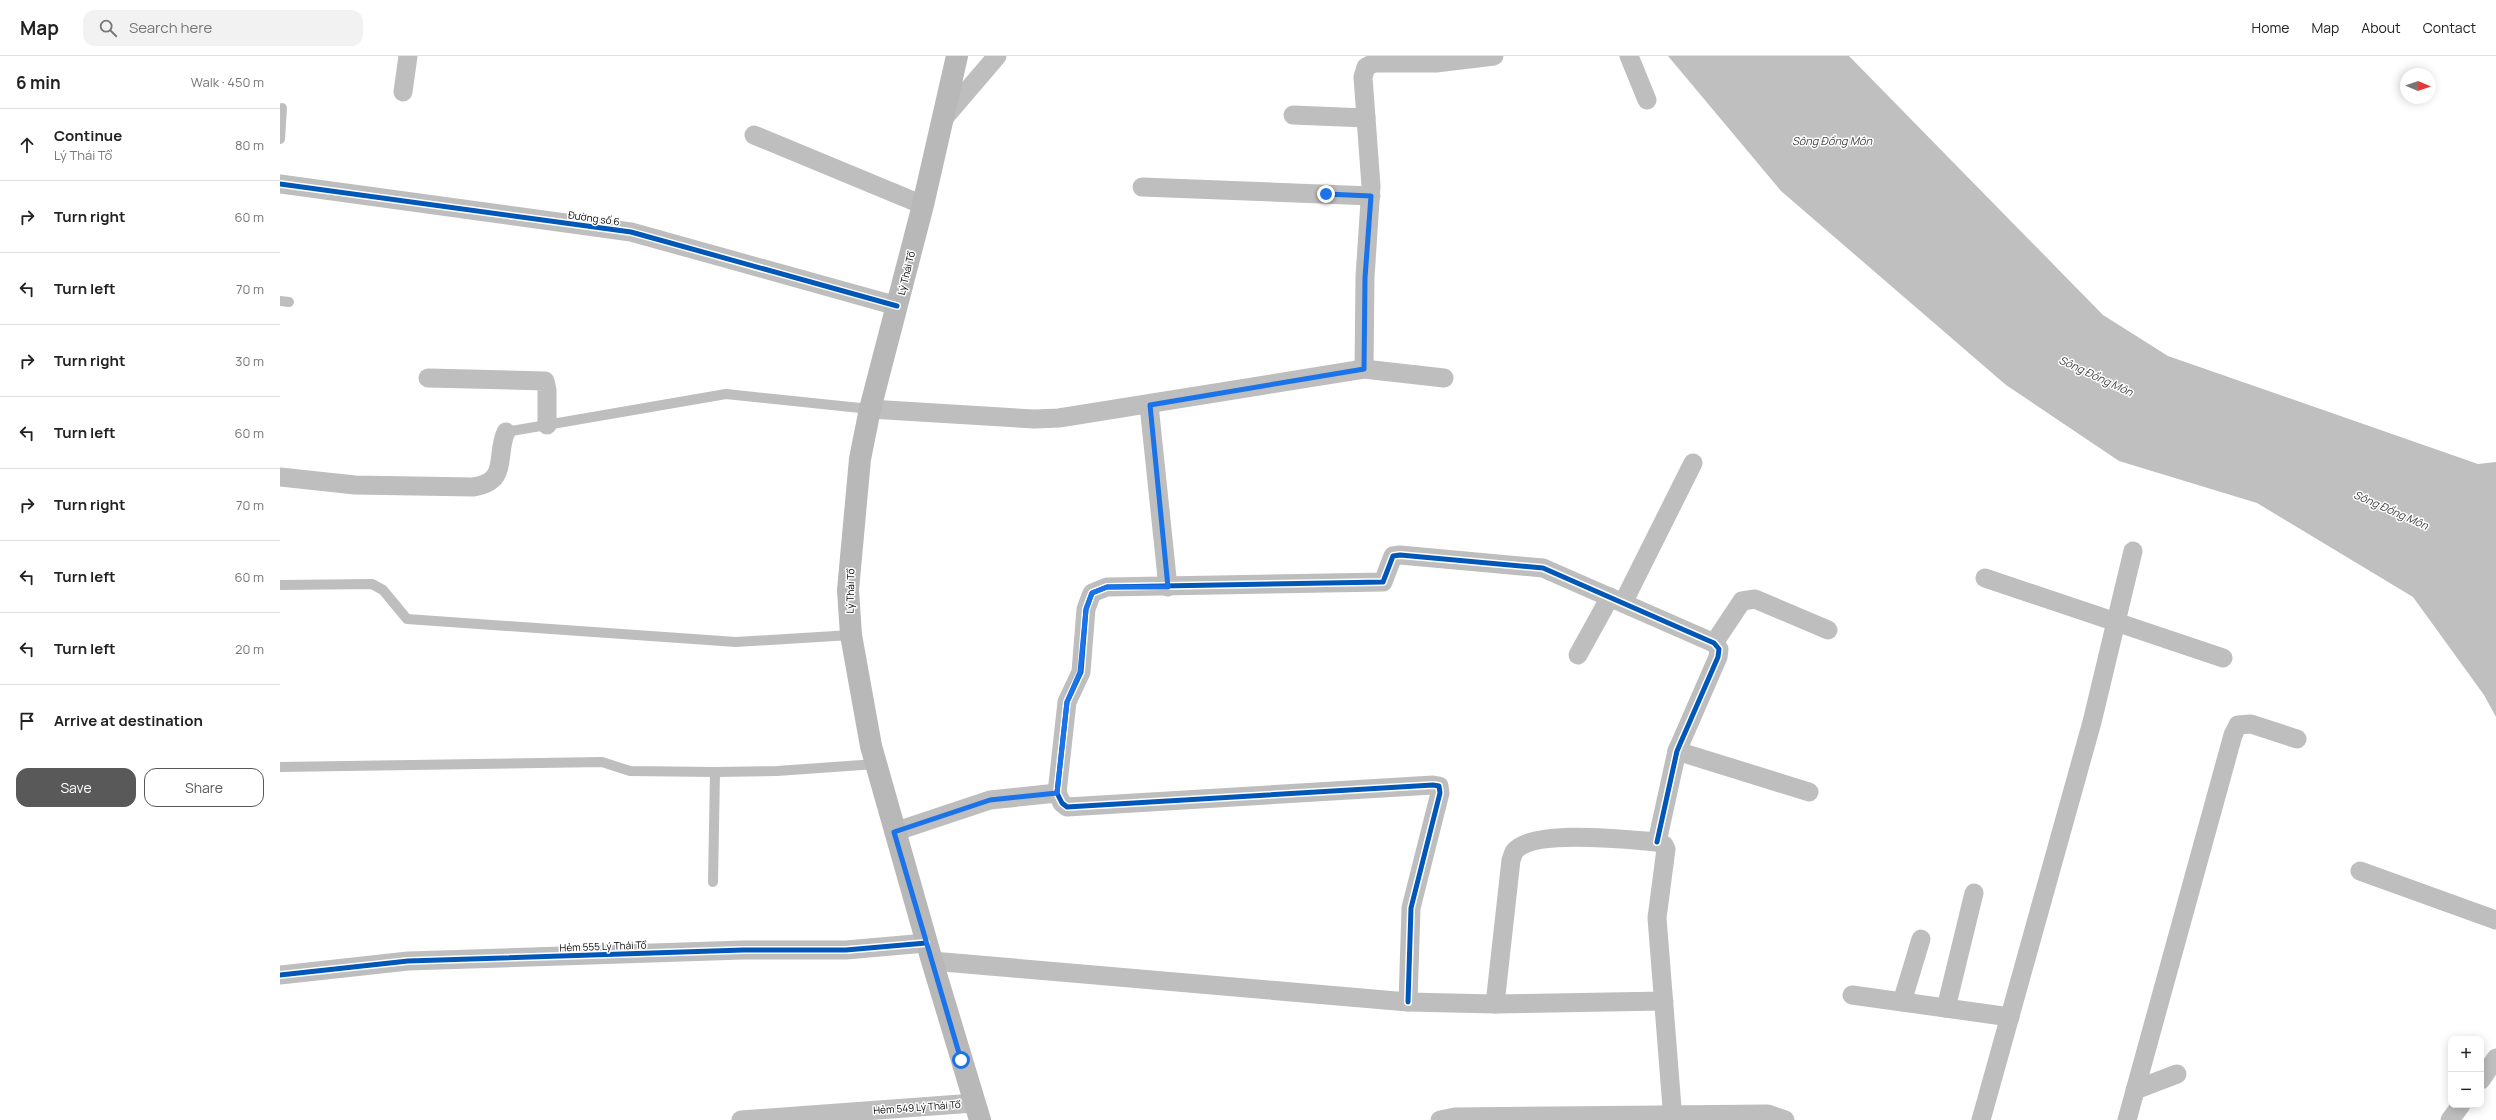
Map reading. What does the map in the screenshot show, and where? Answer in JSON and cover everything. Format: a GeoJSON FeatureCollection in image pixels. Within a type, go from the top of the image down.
{"type":"FeatureCollection","features":[{"type":"Feature","properties":{"kind":"main road","name":"Lý Thái Tổ"},"geometry":{"type":"LineString","coordinates":[[957,56],[923,205],[870,410],[860,459],[848,590],[851,635],[859,687],[876,764],[894,832],[977,1111]]}},
{"type":"Feature","properties":{"kind":"street"},"geometry":{"type":"LineString","coordinates":[[404,92],[408,56]]}},
{"type":"Feature","properties":{"kind":"street"},"geometry":{"type":"LineString","coordinates":[[944,118],[997,56]]}},
{"type":"Feature","properties":{"kind":"street"},"geometry":{"type":"LineString","coordinates":[[1364,369],[1365,278],[1371,196],[1363,77],[1366,67],[1374,63],[1436,63],[1494,56]]}},
{"type":"Feature","properties":{"kind":"street"},"geometry":{"type":"LineString","coordinates":[[1629,56],[1648,100]]}},
{"type":"Feature","properties":{"kind":"street"},"geometry":{"type":"LineString","coordinates":[[1293,115],[1366,118]]}},
{"type":"Feature","properties":{"kind":"street"},"geometry":{"type":"LineString","coordinates":[[754,135],[923,205]]}},
{"type":"Feature","properties":{"kind":"street","name":"Đường số 6"},"geometry":{"type":"LineString","coordinates":[[280,184],[631,232],[897,306]]}},
{"type":"Feature","properties":{"kind":"street"},"geometry":{"type":"LineString","coordinates":[[1142,187],[1371,196]]}},
{"type":"Feature","properties":{"kind":"street"},"geometry":{"type":"LineString","coordinates":[[870,410],[1034,419],[1059,418],[1150,405],[1364,369],[1444,378]]}},
{"type":"Feature","properties":{"kind":"street"},"geometry":{"type":"LineString","coordinates":[[428,378],[545,381],[547,390],[547,424]]}},
{"type":"Feature","properties":{"kind":"street"},"geometry":{"type":"LineString","coordinates":[[1150,405],[1168,587]]}},
{"type":"Feature","properties":{"kind":"street"},"geometry":{"type":"LineString","coordinates":[[280,477],[355,485],[473,487],[486,485],[495,477],[500,466],[503,439],[506,432]]}},
{"type":"Feature","properties":{"kind":"street"},"geometry":{"type":"LineString","coordinates":[[1578,655],[1616,600],[1693,463]]}},
{"type":"Feature","properties":{"kind":"street"},"geometry":{"type":"LineString","coordinates":[[1981,1120],[2092,722],[2133,551]]}},
{"type":"Feature","properties":{"kind":"street"},"geometry":{"type":"LineString","coordinates":[[1408,1002],[1411,908],[1440,793],[1439,786],[1433,785],[1073,807],[1062,803],[1057,793],[1067,702],[1080,672],[1086,610],[1092,593],[1107,587],[1383,582],[1393,556],[1400,555],[1543,568],[1714,643],[1719,649],[1718,657],[1677,751],[1657,842]]}},
{"type":"Feature","properties":{"kind":"street"},"geometry":{"type":"LineString","coordinates":[[1985,578],[2223,658]]}},
{"type":"Feature","properties":{"kind":"street"},"geometry":{"type":"LineString","coordinates":[[1714,643],[1742,601],[1748,599],[1755,599],[1828,630]]}},
{"type":"Feature","properties":{"kind":"street"},"geometry":{"type":"LineString","coordinates":[[2127,1120],[2233,735],[2238,725],[2250,724],[2297,739]]}},
{"type":"Feature","properties":{"kind":"street"},"geometry":{"type":"LineString","coordinates":[[1677,751],[1809,792]]}},
{"type":"Feature","properties":{"kind":"street"},"geometry":{"type":"LineString","coordinates":[[894,832],[990,800],[1057,793]]}},
{"type":"Feature","properties":{"kind":"street"},"geometry":{"type":"LineString","coordinates":[[1495,1004],[1511,860],[1514,851],[1522,846],[1561,836],[1657,842],[1664,845],[1666,849],[1657,918],[1673,1118]]}},
{"type":"Feature","properties":{"kind":"street"},"geometry":{"type":"LineString","coordinates":[[2360,871],[2496,920]]}},
{"type":"Feature","properties":{"kind":"street"},"geometry":{"type":"LineString","coordinates":[[1946,1008],[1974,893]]}},
{"type":"Feature","properties":{"kind":"street"},"geometry":{"type":"LineString","coordinates":[[1902,1002],[1921,939]]}},
{"type":"Feature","properties":{"kind":"street","name":"Hẻm 555 Lý Thái Tổ"},"geometry":{"type":"LineString","coordinates":[[280,975],[408,961],[736,950],[846,950],[929,952],[1408,1002],[1495,1004],[1664,1002]]}},
{"type":"Feature","properties":{"kind":"street"},"geometry":{"type":"LineString","coordinates":[[1852,995],[2010,1017]]}},
{"type":"Feature","properties":{"kind":"street"},"geometry":{"type":"LineString","coordinates":[[2484,1076],[2496,1058]]}},
{"type":"Feature","properties":{"kind":"street"},"geometry":{"type":"LineString","coordinates":[[2135,1090],[2177,1074]]}},
{"type":"Feature","properties":{"kind":"street"},"geometry":{"type":"LineString","coordinates":[[2450,1120],[2459,1108]]}},
{"type":"Feature","properties":{"kind":"street","name":"Hẻm 549 Lý Thái Tổ"},"geometry":{"type":"LineString","coordinates":[[741,1120],[977,1111]]}},
{"type":"Feature","properties":{"kind":"street"},"geometry":{"type":"LineString","coordinates":[[1440,1120],[1455,1116],[1673,1118],[1768,1114],[1782,1119]]}},
{"type":"Feature","properties":{"kind":"lane"},"geometry":{"type":"LineString","coordinates":[[280,139],[282,108]]}},
{"type":"Feature","properties":{"kind":"lane"},"geometry":{"type":"LineString","coordinates":[[506,432],[726,394],[870,410]]}},
{"type":"Feature","properties":{"kind":"lane"},"geometry":{"type":"LineString","coordinates":[[280,585],[372,584],[383,590],[407,619],[736,642],[851,635]]}},
{"type":"Feature","properties":{"kind":"lane"},"geometry":{"type":"LineString","coordinates":[[280,767],[602,762],[630,771],[715,772],[777,771],[876,764]]}},
{"type":"Feature","properties":{"kind":"lane"},"geometry":{"type":"LineString","coordinates":[[714,882],[715,772]]}},
{"type":"Feature","properties":{"kind":"water","name":"Sông Đồng Môn"},"geometry":{"type":"Polygon","coordinates":[[[1668,56],[1849,56],[2103,315],[2168,356],[2478,464],[2496,462],[2496,717],[2484,695],[2413,597],[2257,503],[2119,461],[2006,385],[1781,191],[1668,56]]]}},
{"type":"Feature","properties":{"kind":"cycle path"},"geometry":{"type":"LineString","coordinates":[[280,184],[631,232],[897,306]]}},
{"type":"Feature","properties":{"kind":"cycle path"},"geometry":{"type":"LineString","coordinates":[[1408,1002],[1411,908],[1440,793],[1439,786],[1433,785],[1067,807],[1062,803],[1057,793],[1067,702],[1081,672],[1086,609],[1092,593],[1107,587],[1383,582],[1393,556],[1400,555],[1543,568],[1714,643],[1719,649],[1718,657],[1677,751],[1657,842]]}},
{"type":"Feature","properties":{"kind":"cycle path"},"geometry":{"type":"LineString","coordinates":[[280,975],[408,961],[743,950],[846,950],[926,943]]}},
{"type":"Feature","properties":{"kind":"route"},"geometry":{"type":"LineString","coordinates":[[961,1060],[894,832],[990,800],[1003,797],[1057,793],[1067,702],[1080,672],[1088,600],[1092,593],[1098,589],[1107,587],[1168,587],[1150,405],[1356,372],[1364,369],[1365,278],[1371,196],[1326,194]]}}]}
